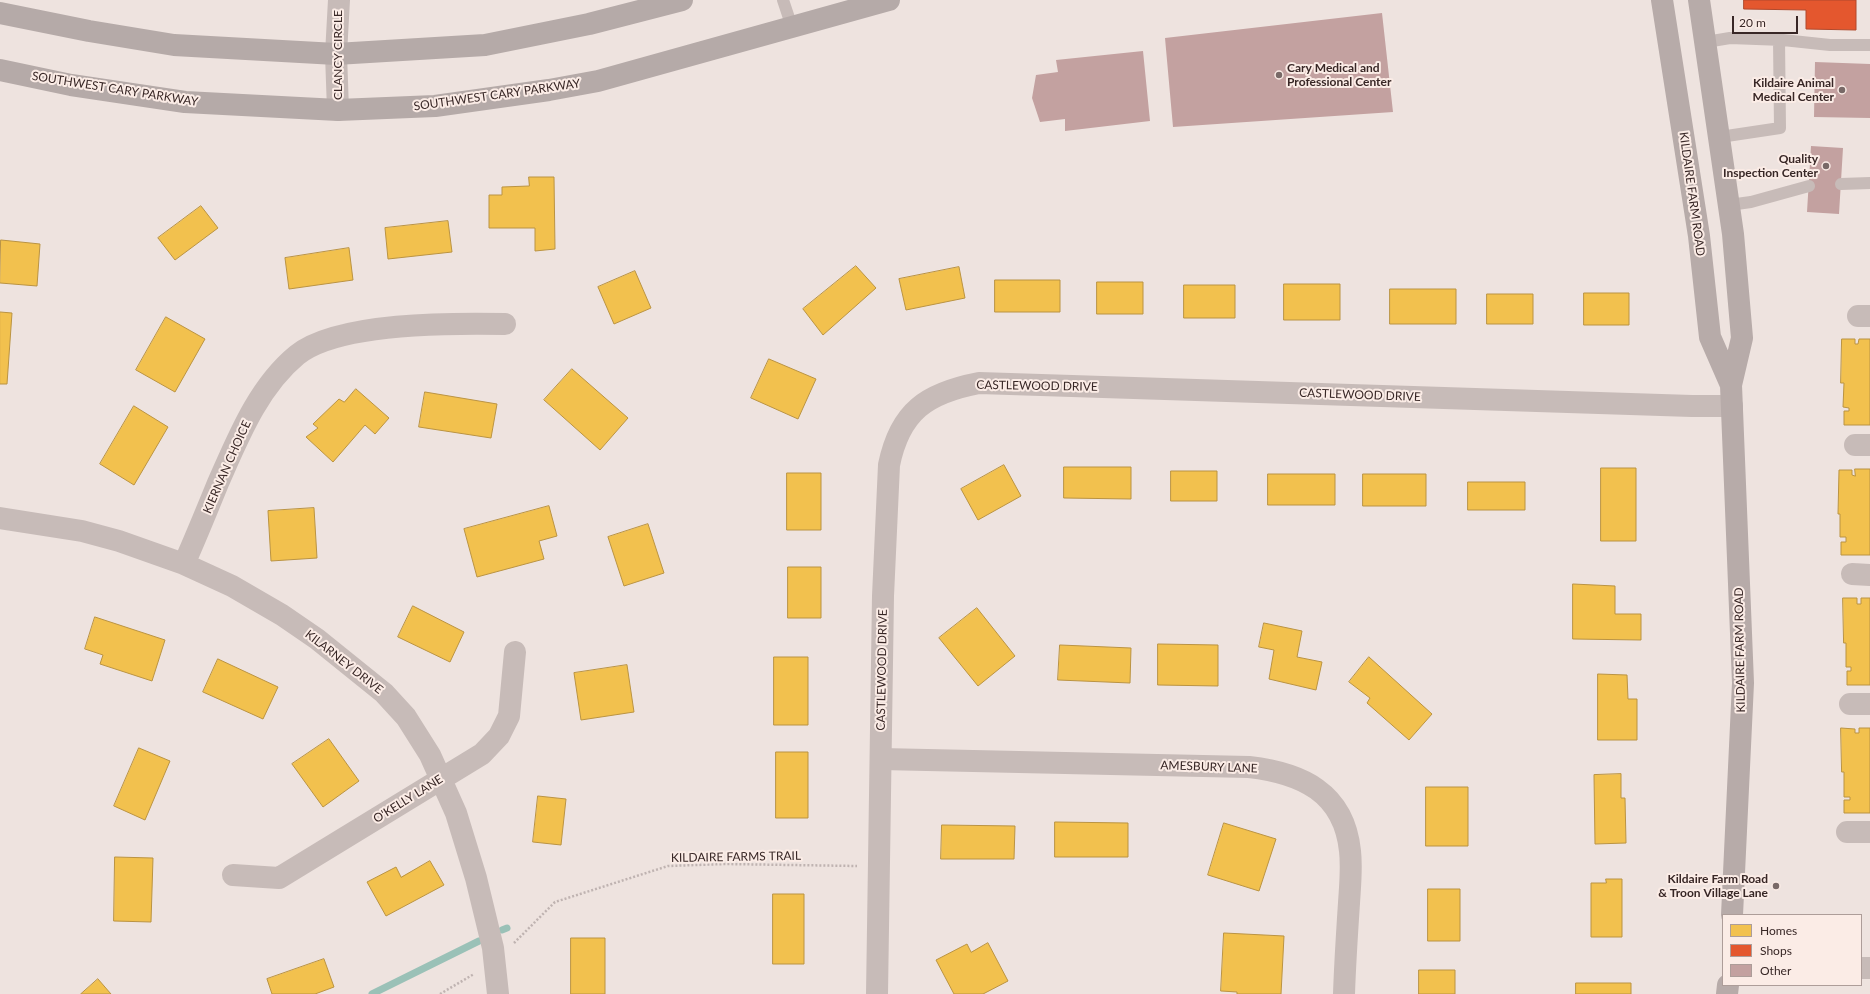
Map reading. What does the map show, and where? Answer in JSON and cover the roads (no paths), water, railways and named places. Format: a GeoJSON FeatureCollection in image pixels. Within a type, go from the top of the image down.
{"type":"FeatureCollection","features":[{"type":"Feature","properties":{"kind":"main road"},"geometry":{"type":"LineString","coordinates":[[0,13],[89,31],[174,45],[336,54],[485,45],[589,24],[682,0]]}},
{"type":"Feature","properties":{"kind":"main road","name":"SOUTHWEST CARY PARKWAY"},"geometry":{"type":"LineString","coordinates":[[0,70],[71,84],[185,102],[338,110],[435,106],[549,90],[612,77],[889,0]]}},
{"type":"Feature","properties":{"kind":"main road","name":"KILDAIRE FARM ROAD"},"geometry":{"type":"LineString","coordinates":[[1662,0],[1699,236],[1710,337],[1732,395]]}},
{"type":"Feature","properties":{"kind":"main road","name":"KILDAIRE FARM ROAD"},"geometry":{"type":"LineString","coordinates":[[1698,0],[1706,42],[1729,205],[1742,338],[1732,395],[1743,683],[1732,914]]}},
{"type":"Feature","properties":{"kind":"street","name":"CLANCY CIRCLE"},"geometry":{"type":"LineString","coordinates":[[338,110],[336,54],[339,0]]}},
{"type":"Feature","properties":{"kind":"street","name":"KIERNAN CHOICE"},"geometry":{"type":"LineString","coordinates":[[184,564],[241,432],[260,398],[298,355],[328,341],[345,336],[385,329],[446,323],[504,324]]}},
{"type":"Feature","properties":{"kind":"street","name":"CASTLEWOOD DRIVE"},"geometry":{"type":"LineString","coordinates":[[877,994],[883,596],[889,465],[892,449],[906,420],[918,407],[955,388],[979,383],[1692,406],[1732,395]]}},
{"type":"Feature","properties":{"kind":"street","name":"KILARNEY DRIVE"},"geometry":{"type":"LineString","coordinates":[[0,518],[82,531],[119,541],[184,564],[232,586],[282,615],[316,639],[384,693],[406,717],[419,736],[430,755],[456,813],[468,850],[493,948],[498,994]]}},
{"type":"Feature","properties":{"kind":"street","name":"O'KELLY LANE"},"geometry":{"type":"LineString","coordinates":[[233,875],[279,878],[482,754],[499,736],[509,716],[515,652]]}},
{"type":"Feature","properties":{"kind":"street","name":"AMESBURY LANE"},"geometry":{"type":"LineString","coordinates":[[881,759],[1249,767],[1268,769],[1294,776],[1316,787],[1340,814],[1350,850],[1344,994]]}},
{"type":"Feature","properties":{"kind":"street"},"geometry":{"type":"LineString","coordinates":[[1847,832],[1870,832]]}},
{"type":"Feature","properties":{"kind":"lane"},"geometry":{"type":"LineString","coordinates":[[783,0],[792,27]]}},
{"type":"Feature","properties":{"kind":"lane"},"geometry":{"type":"LineString","coordinates":[[1706,42],[1730,38],[1779,40],[1830,46],[1870,46]]}},
{"type":"Feature","properties":{"kind":"lane"},"geometry":{"type":"LineString","coordinates":[[1720,137],[1780,128],[1779,40]]}},
{"type":"Feature","properties":{"kind":"lane"},"geometry":{"type":"LineString","coordinates":[[1841,184],[1870,183]]}},
{"type":"Feature","properties":{"kind":"lane"},"geometry":{"type":"LineString","coordinates":[[1729,205],[1751,202],[1809,186]]}},
{"type":"Feature","properties":{"kind":"waterway"},"geometry":{"type":"LineString","coordinates":[[502,930],[507,928]]}},
{"type":"Feature","properties":{"kind":"waterway"},"geometry":{"type":"LineString","coordinates":[[372,994],[479,941]]}},
{"type":"Feature","properties":{"kind":"place","name":"Cary Medical and Professional Center"},"geometry":{"type":"Point","coordinates":[1279,75]}},
{"type":"Feature","properties":{"kind":"place","name":"Kildaire Animal Medical Center"},"geometry":{"type":"Point","coordinates":[1842,90]}},
{"type":"Feature","properties":{"kind":"place","name":"Quality Inspection Center"},"geometry":{"type":"Point","coordinates":[1826,166]}},
{"type":"Feature","properties":{"kind":"place","name":"Kildaire Farm Road & Troon Village Lane"},"geometry":{"type":"Point","coordinates":[1776,886]}}]}
